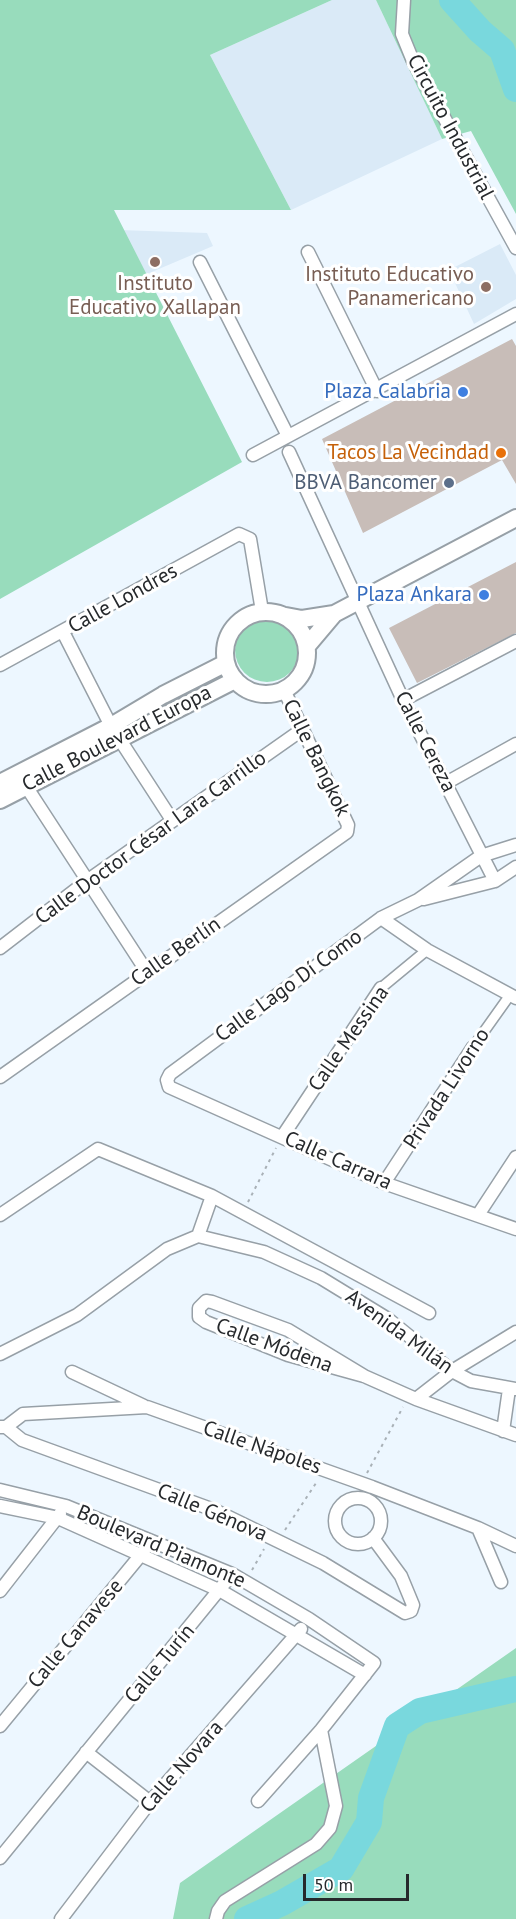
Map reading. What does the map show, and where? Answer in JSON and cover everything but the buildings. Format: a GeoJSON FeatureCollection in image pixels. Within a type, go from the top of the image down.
{"type":"FeatureCollection","features":[{"type":"Feature","properties":{"kind":"main road"},"geometry":{"type":"LineString","coordinates":[[286,616],[302,632],[307,646],[307,660],[303,672],[295,683],[271,694],[258,693],[246,688],[236,680],[226,663],[225,649],[229,635],[237,623],[248,615],[262,611],[302,619],[334,614],[516,518]]}},
{"type":"Feature","properties":{"kind":"main road"},"geometry":{"type":"LineString","coordinates":[[307,646],[334,614]]}},
{"type":"Feature","properties":{"kind":"main road","name":"Calle Boulevard Europa"},"geometry":{"type":"LineString","coordinates":[[116,733],[163,695],[226,663]]}},
{"type":"Feature","properties":{"kind":"main road","name":"Calle Boulevard Europa"},"geometry":{"type":"LineString","coordinates":[[0,800],[22,780],[116,733],[172,711],[236,680]]}},
{"type":"Feature","properties":{"kind":"main road"},"geometry":{"type":"LineString","coordinates":[[163,695],[172,711]]}},
{"type":"Feature","properties":{"kind":"main road","name":"Calle Boulevard Europa"},"geometry":{"type":"LineString","coordinates":[[0,783],[22,780]]}},
{"type":"Feature","properties":{"kind":"street","name":"Circuito Industrial"},"geometry":{"type":"LineString","coordinates":[[404,0],[402,34],[413,61],[516,248]]}},
{"type":"Feature","properties":{"kind":"street"},"geometry":{"type":"LineString","coordinates":[[308,252],[377,391]]}},
{"type":"Feature","properties":{"kind":"street"},"geometry":{"type":"LineString","coordinates":[[200,262],[288,436]]}},
{"type":"Feature","properties":{"kind":"street"},"geometry":{"type":"LineString","coordinates":[[253,455],[377,391],[516,314]]}},
{"type":"Feature","properties":{"kind":"street","name":"Calle Cereza"},"geometry":{"type":"LineString","coordinates":[[289,452],[403,700],[495,881]]}},
{"type":"Feature","properties":{"kind":"street","name":"Calle Londres"},"geometry":{"type":"LineString","coordinates":[[0,665],[240,534],[250,539],[262,611]]}},
{"type":"Feature","properties":{"kind":"street"},"geometry":{"type":"LineString","coordinates":[[63,632],[116,733],[172,820]]}},
{"type":"Feature","properties":{"kind":"street"},"geometry":{"type":"LineString","coordinates":[[403,700],[516,641]]}},
{"type":"Feature","properties":{"kind":"street","name":"Calle Bangkok"},"geometry":{"type":"LineString","coordinates":[[284,690],[348,825]]}},
{"type":"Feature","properties":{"kind":"street","name":"Calle Doctor César Lara Carrillo"},"geometry":{"type":"LineString","coordinates":[[0,948],[87,881],[303,729]]}},
{"type":"Feature","properties":{"kind":"street"},"geometry":{"type":"LineString","coordinates":[[446,783],[516,744]]}},
{"type":"Feature","properties":{"kind":"street"},"geometry":{"type":"LineString","coordinates":[[22,780],[147,972]]}},
{"type":"Feature","properties":{"kind":"street","name":"Calle Berlín"},"geometry":{"type":"LineString","coordinates":[[0,1077],[347,832],[348,825]]}},
{"type":"Feature","properties":{"kind":"street","name":"Calle Lago Dí Como"},"geometry":{"type":"LineString","coordinates":[[167,1080],[170,1074],[381,918],[418,900],[481,856],[516,845]]}},
{"type":"Feature","properties":{"kind":"street","name":"Calle Lago Dí Como"},"geometry":{"type":"LineString","coordinates":[[418,900],[495,881],[516,867]]}},
{"type":"Feature","properties":{"kind":"street"},"geometry":{"type":"LineString","coordinates":[[381,918],[427,950],[514,995]]}},
{"type":"Feature","properties":{"kind":"street","name":"Calle Messina"},"geometry":{"type":"LineString","coordinates":[[282,1137],[381,988],[427,950]]}},
{"type":"Feature","properties":{"kind":"street","name":"Privada Livorno"},"geometry":{"type":"LineString","coordinates":[[384,1184],[472,1047],[514,995]]}},
{"type":"Feature","properties":{"kind":"street","name":"Calle Carrara"},"geometry":{"type":"LineString","coordinates":[[167,1080],[169,1087],[384,1184],[516,1229]]}},
{"type":"Feature","properties":{"kind":"street"},"geometry":{"type":"LineString","coordinates":[[0,1215],[98,1149],[212,1196],[429,1313]]}},
{"type":"Feature","properties":{"kind":"street"},"geometry":{"type":"LineString","coordinates":[[478,1215],[516,1157]]}},
{"type":"Feature","properties":{"kind":"street"},"geometry":{"type":"LineString","coordinates":[[0,1354],[77,1315],[167,1249],[198,1236],[212,1196]]}},
{"type":"Feature","properties":{"kind":"street","name":"Avenida Milán"},"geometry":{"type":"LineString","coordinates":[[198,1236],[264,1252],[321,1278],[388,1319],[452,1371],[471,1381],[512,1389]]}},
{"type":"Feature","properties":{"kind":"street"},"geometry":{"type":"LineString","coordinates":[[321,1278],[332,1262]]}},
{"type":"Feature","properties":{"kind":"street","name":"Calle Módena"},"geometry":{"type":"LineString","coordinates":[[364,1376],[288,1355],[206,1322],[199,1317],[199,1308],[206,1301],[212,1302],[288,1330],[364,1376],[412,1398],[516,1435]]}},
{"type":"Feature","properties":{"kind":"street"},"geometry":{"type":"LineString","coordinates":[[412,1398],[516,1332]]}},
{"type":"Feature","properties":{"kind":"street"},"geometry":{"type":"LineString","coordinates":[[72,1372],[147,1407]]}},
{"type":"Feature","properties":{"kind":"street"},"geometry":{"type":"LineString","coordinates":[[503,1431],[512,1389]]}},
{"type":"Feature","properties":{"kind":"street","name":"Calle Nápoles"},"geometry":{"type":"LineString","coordinates":[[3,1427],[23,1414],[147,1407],[367,1485],[478,1528],[516,1546]]}},
{"type":"Feature","properties":{"kind":"street","name":"Calle Génova"},"geometry":{"type":"LineString","coordinates":[[3,1427],[22,1440],[214,1510],[323,1563],[405,1613],[411,1611],[413,1605],[400,1576],[373,1538]]}},
{"type":"Feature","properties":{"kind":"street"},"geometry":{"type":"LineString","coordinates":[[367,1485],[367,1500],[379,1513],[378,1530],[373,1538],[357,1544],[348,1542],[341,1537],[335,1520],[337,1512],[350,1500],[367,1500]]}},
{"type":"Feature","properties":{"kind":"street","name":"Boulevard Piamonte"},"geometry":{"type":"LineString","coordinates":[[0,1490],[66,1506],[232,1574],[309,1619],[374,1663],[365,1675],[221,1591],[140,1557],[58,1518],[0,1506]]}},
{"type":"Feature","properties":{"kind":"street"},"geometry":{"type":"LineString","coordinates":[[0,1591],[66,1506]]}},
{"type":"Feature","properties":{"kind":"street"},"geometry":{"type":"LineString","coordinates":[[478,1528],[501,1582]]}},
{"type":"Feature","properties":{"kind":"street","name":"Calle Canavese"},"geometry":{"type":"LineString","coordinates":[[0,1726],[152,1541]]}},
{"type":"Feature","properties":{"kind":"street","name":"Calle Turín"},"geometry":{"type":"LineString","coordinates":[[0,1858],[221,1591],[232,1574]]}},
{"type":"Feature","properties":{"kind":"street","name":"Calle Novara"},"geometry":{"type":"LineString","coordinates":[[64,1918],[150,1802],[309,1619]]}},
{"type":"Feature","properties":{"kind":"street"},"geometry":{"type":"LineString","coordinates":[[258,1801],[321,1730],[365,1675]]}},
{"type":"Feature","properties":{"kind":"street"},"geometry":{"type":"LineString","coordinates":[[216,1919],[225,1901],[316,1844],[330,1828],[336,1806],[321,1730]]}},
{"type":"Feature","properties":{"kind":"street"},"geometry":{"type":"LineString","coordinates":[[86,1752],[150,1802]]}},
{"type":"Feature","properties":{"kind":"path"},"geometry":{"type":"LineString","coordinates":[[243,1213],[282,1137]]}},
{"type":"Feature","properties":{"kind":"path"},"geometry":{"type":"LineString","coordinates":[[367,1485],[412,1398]]}},
{"type":"Feature","properties":{"kind":"path"},"geometry":{"type":"LineString","coordinates":[[246,1582],[270,1537],[288,1528],[324,1470]]}},
{"type":"Feature","properties":{"kind":"shaded area"},"geometry":{"type":"Polygon","coordinates":[[[332,0],[376,0],[442,139],[291,210],[210,55],[332,0]]]}},
{"type":"Feature","properties":{"kind":"shaded area","name":"Instituto Educativo Xallapan"},"geometry":{"type":"Polygon","coordinates":[[[119,230],[207,233],[213,246],[140,277],[119,230]]]}},
{"type":"Feature","properties":{"kind":"shaded area","name":"Instituto Educativo Panamericano"},"geometry":{"type":"Polygon","coordinates":[[[500,244],[516,275],[516,299],[474,324],[449,270],[500,244]]]}},
{"type":"Feature","properties":{"kind":"green space"},"geometry":{"type":"Polygon","coordinates":[[[0,0],[332,0],[210,55],[291,210],[114,210],[242,462],[0,599],[0,0]]]}},
{"type":"Feature","properties":{"kind":"green space"},"geometry":{"type":"Polygon","coordinates":[[[376,0],[516,0],[516,214],[471,131],[442,139],[376,0]]]}},
{"type":"Feature","properties":{"kind":"green space"},"geometry":{"type":"Polygon","coordinates":[[[261,618],[273,618],[290,627],[297,638],[299,650],[297,662],[290,673],[273,682],[261,682],[249,677],[240,668],[235,656],[235,644],[240,632],[249,623],[261,618]]]}},
{"type":"Feature","properties":{"kind":"green space"},"geometry":{"type":"Polygon","coordinates":[[[516,1648],[516,1919],[173,1919],[180,1883],[516,1648]]]}},
{"type":"Feature","properties":{"kind":"waterway"},"geometry":{"type":"LineString","coordinates":[[452,0],[480,31],[502,50],[516,89]]}},
{"type":"Feature","properties":{"kind":"waterway"},"geometry":{"type":"LineString","coordinates":[[247,1919],[282,1903],[341,1869],[369,1822],[371,1798],[397,1726],[420,1711],[516,1689]]}},
{"type":"Feature","properties":{"kind":"place","name":"Instituto Educativo Xallapan"},"geometry":{"type":"Point","coordinates":[155,262]}},
{"type":"Feature","properties":{"kind":"place","name":"Instituto Educativo Panamericano"},"geometry":{"type":"Point","coordinates":[486,287]}},
{"type":"Feature","properties":{"kind":"place","name":"Plaza Calabria"},"geometry":{"type":"Point","coordinates":[463,392]}},
{"type":"Feature","properties":{"kind":"place","name":"Tacos La Vecindad"},"geometry":{"type":"Point","coordinates":[501,453]}},
{"type":"Feature","properties":{"kind":"place","name":"BBVA Bancomer"},"geometry":{"type":"Point","coordinates":[449,483]}},
{"type":"Feature","properties":{"kind":"place","name":"Plaza Ankara"},"geometry":{"type":"Point","coordinates":[484,595]}}]}
